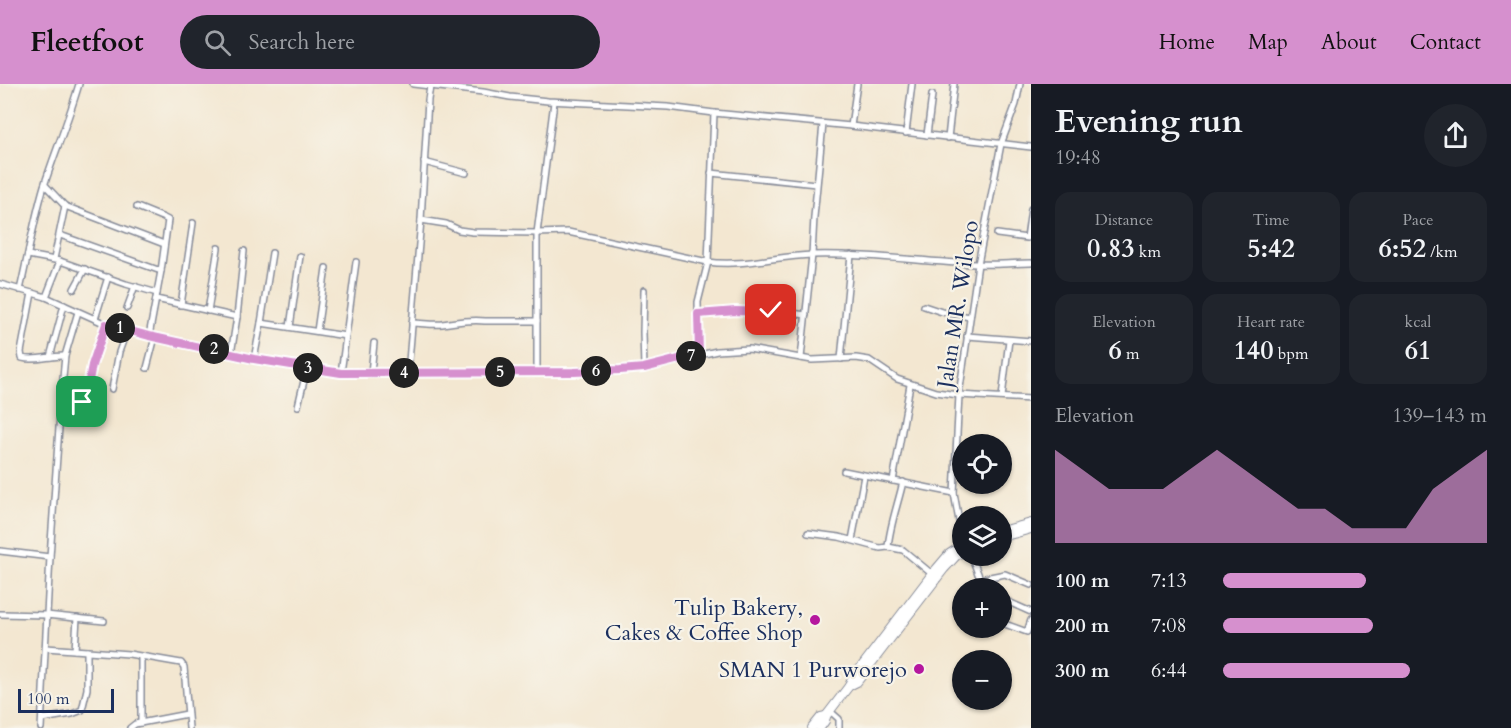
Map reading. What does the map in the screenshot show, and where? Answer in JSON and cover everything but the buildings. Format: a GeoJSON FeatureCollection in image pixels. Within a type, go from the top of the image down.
{"type":"FeatureCollection","features":[{"type":"Feature","properties":{"kind":"main road"},"geometry":{"type":"LineString","coordinates":[[1012,528],[1031,523]]}},
{"type":"Feature","properties":{"kind":"main road"},"geometry":{"type":"LineString","coordinates":[[1012,534],[1031,529]]}},
{"type":"Feature","properties":{"kind":"main road"},"geometry":{"type":"LineString","coordinates":[[820,728],[852,679],[932,574],[952,557]]}},
{"type":"Feature","properties":{"kind":"main road"},"geometry":{"type":"LineString","coordinates":[[849,686],[856,682],[952,559]]}},
{"type":"Feature","properties":{"kind":"main road"},"geometry":{"type":"LineString","coordinates":[[812,728],[821,717],[828,713]]}},
{"type":"Feature","properties":{"kind":"street"},"geometry":{"type":"LineString","coordinates":[[20,290],[45,185],[79,84]]}},
{"type":"Feature","properties":{"kind":"street"},"geometry":{"type":"LineString","coordinates":[[412,84],[554,102],[668,107],[1031,147]]}},
{"type":"Feature","properties":{"kind":"street"},"geometry":{"type":"LineString","coordinates":[[851,126],[857,84]]}},
{"type":"Feature","properties":{"kind":"street"},"geometry":{"type":"LineString","coordinates":[[906,133],[912,84]]}},
{"type":"Feature","properties":{"kind":"street"},"geometry":{"type":"LineString","coordinates":[[948,138],[954,84]]}},
{"type":"Feature","properties":{"kind":"street","name":"Jalan MR. Wilopo"},"geometry":{"type":"LineString","coordinates":[[957,434],[959,395],[978,264],[1001,144],[1019,95],[1020,84]]}},
{"type":"Feature","properties":{"kind":"street"},"geometry":{"type":"LineString","coordinates":[[408,373],[422,220],[430,86]]}},
{"type":"Feature","properties":{"kind":"street"},"geometry":{"type":"LineString","coordinates":[[927,135],[932,95]]}},
{"type":"Feature","properties":{"kind":"street"},"geometry":{"type":"LineString","coordinates":[[537,372],[537,233],[554,102]]}},
{"type":"Feature","properties":{"kind":"street"},"geometry":{"type":"LineString","coordinates":[[699,354],[698,302],[708,262],[714,113]]}},
{"type":"Feature","properties":{"kind":"street"},"geometry":{"type":"LineString","coordinates":[[801,358],[823,124]]}},
{"type":"Feature","properties":{"kind":"street"},"geometry":{"type":"LineString","coordinates":[[424,162],[466,173]]}},
{"type":"Feature","properties":{"kind":"street"},"geometry":{"type":"LineString","coordinates":[[711,173],[816,184]]}},
{"type":"Feature","properties":{"kind":"street"},"geometry":{"type":"LineString","coordinates":[[45,185],[65,206],[164,244]]}},
{"type":"Feature","properties":{"kind":"street"},"geometry":{"type":"LineString","coordinates":[[46,297],[57,260],[65,206]]}},
{"type":"Feature","properties":{"kind":"street"},"geometry":{"type":"LineString","coordinates":[[137,207],[167,220],[147,368]]}},
{"type":"Feature","properties":{"kind":"street"},"geometry":{"type":"LineString","coordinates":[[998,234],[1029,238],[1031,209]]}},
{"type":"Feature","properties":{"kind":"street"},"geometry":{"type":"LineString","coordinates":[[422,220],[474,232],[568,232],[723,264],[812,255],[851,255],[978,264],[1031,263]]}},
{"type":"Feature","properties":{"kind":"street"},"geometry":{"type":"LineString","coordinates":[[181,305],[193,223]]}},
{"type":"Feature","properties":{"kind":"street"},"geometry":{"type":"LineString","coordinates":[[60,235],[161,271]]}},
{"type":"Feature","properties":{"kind":"street"},"geometry":{"type":"LineString","coordinates":[[208,311],[218,248]]}},
{"type":"Feature","properties":{"kind":"street"},"geometry":{"type":"LineString","coordinates":[[231,354],[243,251]]}},
{"type":"Feature","properties":{"kind":"street"},"geometry":{"type":"LineString","coordinates":[[254,359],[272,253]]}},
{"type":"Feature","properties":{"kind":"street"},"geometry":{"type":"LineString","coordinates":[[28,255],[57,260],[85,269],[181,305],[237,317]]}},
{"type":"Feature","properties":{"kind":"street"},"geometry":{"type":"LineString","coordinates":[[841,358],[851,255]]}},
{"type":"Feature","properties":{"kind":"street"},"geometry":{"type":"LineString","coordinates":[[290,327],[300,256]]}},
{"type":"Feature","properties":{"kind":"street"},"geometry":{"type":"LineString","coordinates":[[341,373],[356,262]]}},
{"type":"Feature","properties":{"kind":"street"},"geometry":{"type":"LineString","coordinates":[[317,331],[326,268]]}},
{"type":"Feature","properties":{"kind":"street"},"geometry":{"type":"LineString","coordinates":[[74,289],[85,269]]}},
{"type":"Feature","properties":{"kind":"street"},"geometry":{"type":"LineString","coordinates":[[95,319],[108,277]]}},
{"type":"Feature","properties":{"kind":"street"},"geometry":{"type":"LineString","coordinates":[[0,284],[46,297],[106,324],[152,337],[254,359],[341,373],[574,372],[644,368],[699,354],[749,349],[812,360],[841,358],[869,360],[897,379],[936,392],[1031,399]]}},
{"type":"Feature","properties":{"kind":"street"},"geometry":{"type":"LineString","coordinates":[[127,308],[135,286]]}},
{"type":"Feature","properties":{"kind":"street"},"geometry":{"type":"LineString","coordinates":[[644,290],[644,368]]}},
{"type":"Feature","properties":{"kind":"street"},"geometry":{"type":"LineString","coordinates":[[32,293],[21,352],[22,358],[66,356]]}},
{"type":"Feature","properties":{"kind":"street"},"geometry":{"type":"LineString","coordinates":[[50,357],[64,305]]}},
{"type":"Feature","properties":{"kind":"street"},"geometry":{"type":"LineString","coordinates":[[924,306],[970,317]]}},
{"type":"Feature","properties":{"kind":"street"},"geometry":{"type":"LineString","coordinates":[[698,314],[771,310],[806,315]]}},
{"type":"Feature","properties":{"kind":"street"},"geometry":{"type":"LineString","coordinates":[[41,728],[46,615],[61,399],[66,356],[78,312]]}},
{"type":"Feature","properties":{"kind":"street"},"geometry":{"type":"LineString","coordinates":[[412,323],[441,324],[477,320],[537,321]]}},
{"type":"Feature","properties":{"kind":"street"},"geometry":{"type":"LineString","coordinates":[[261,323],[346,336]]}},
{"type":"Feature","properties":{"kind":"street"},"geometry":{"type":"LineString","coordinates":[[61,399],[81,402],[85,400],[92,365],[106,324]]}},
{"type":"Feature","properties":{"kind":"street"},"geometry":{"type":"LineString","coordinates":[[112,389],[119,352],[127,330]]}},
{"type":"Feature","properties":{"kind":"street"},"geometry":{"type":"LineString","coordinates":[[967,336],[1031,341]]}},
{"type":"Feature","properties":{"kind":"street"},"geometry":{"type":"LineString","coordinates":[[1002,397],[1009,340]]}},
{"type":"Feature","properties":{"kind":"street"},"geometry":{"type":"LineString","coordinates":[[371,373],[374,343]]}},
{"type":"Feature","properties":{"kind":"street"},"geometry":{"type":"LineString","coordinates":[[298,406],[308,368]]}},
{"type":"Feature","properties":{"kind":"street"},"geometry":{"type":"LineString","coordinates":[[893,481],[910,385]]}},
{"type":"Feature","properties":{"kind":"street"},"geometry":{"type":"LineString","coordinates":[[844,471],[952,493]]}},
{"type":"Feature","properties":{"kind":"street"},"geometry":{"type":"LineString","coordinates":[[852,540],[864,476]]}},
{"type":"Feature","properties":{"kind":"street"},"geometry":{"type":"LineString","coordinates":[[888,547],[889,531],[903,482]]}},
{"type":"Feature","properties":{"kind":"street"},"geometry":{"type":"LineString","coordinates":[[808,533],[852,540],[880,548],[903,550],[932,574]]}},
{"type":"Feature","properties":{"kind":"street"},"geometry":{"type":"LineString","coordinates":[[0,551],[50,557]]}},
{"type":"Feature","properties":{"kind":"street"},"geometry":{"type":"LineString","coordinates":[[985,578],[1005,574],[1031,585]]}},
{"type":"Feature","properties":{"kind":"street"},"geometry":{"type":"LineString","coordinates":[[1012,603],[1031,612]]}},
{"type":"Feature","properties":{"kind":"street"},"geometry":{"type":"LineString","coordinates":[[0,614],[46,615],[104,621]]}},
{"type":"Feature","properties":{"kind":"street"},"geometry":{"type":"LineString","coordinates":[[75,650],[77,618]]}},
{"type":"Feature","properties":{"kind":"street"},"geometry":{"type":"LineString","coordinates":[[1012,627],[1026,632],[1031,620]]}},
{"type":"Feature","properties":{"kind":"street"},"geometry":{"type":"LineString","coordinates":[[46,648],[129,654],[183,664],[189,728]]}},
{"type":"Feature","properties":{"kind":"street"},"geometry":{"type":"LineString","coordinates":[[42,719],[72,714],[81,710],[87,689],[87,651]]}},
{"type":"Feature","properties":{"kind":"street"},"geometry":{"type":"LineString","coordinates":[[141,657],[141,723]]}},
{"type":"Feature","properties":{"kind":"street"},"geometry":{"type":"LineString","coordinates":[[828,713],[839,719],[838,728]]}},
{"type":"Feature","properties":{"kind":"street"},"geometry":{"type":"LineString","coordinates":[[130,728],[135,724],[187,714]]}},
{"type":"Feature","properties":{"kind":"place","name":"Tulip Bakery, Cakes & Coffee Shop"},"geometry":{"type":"Point","coordinates":[815,620]}},
{"type":"Feature","properties":{"kind":"place","name":"SMAN 1 Purworejo"},"geometry":{"type":"Point","coordinates":[919,669]}},
{"type":"Feature","properties":{"kind":"route"},"geometry":{"type":"LineString","coordinates":[[82,402],[85,400],[92,365],[106,324],[254,359],[341,373],[574,372],[644,368],[699,354],[698,314],[771,310]]}}]}
